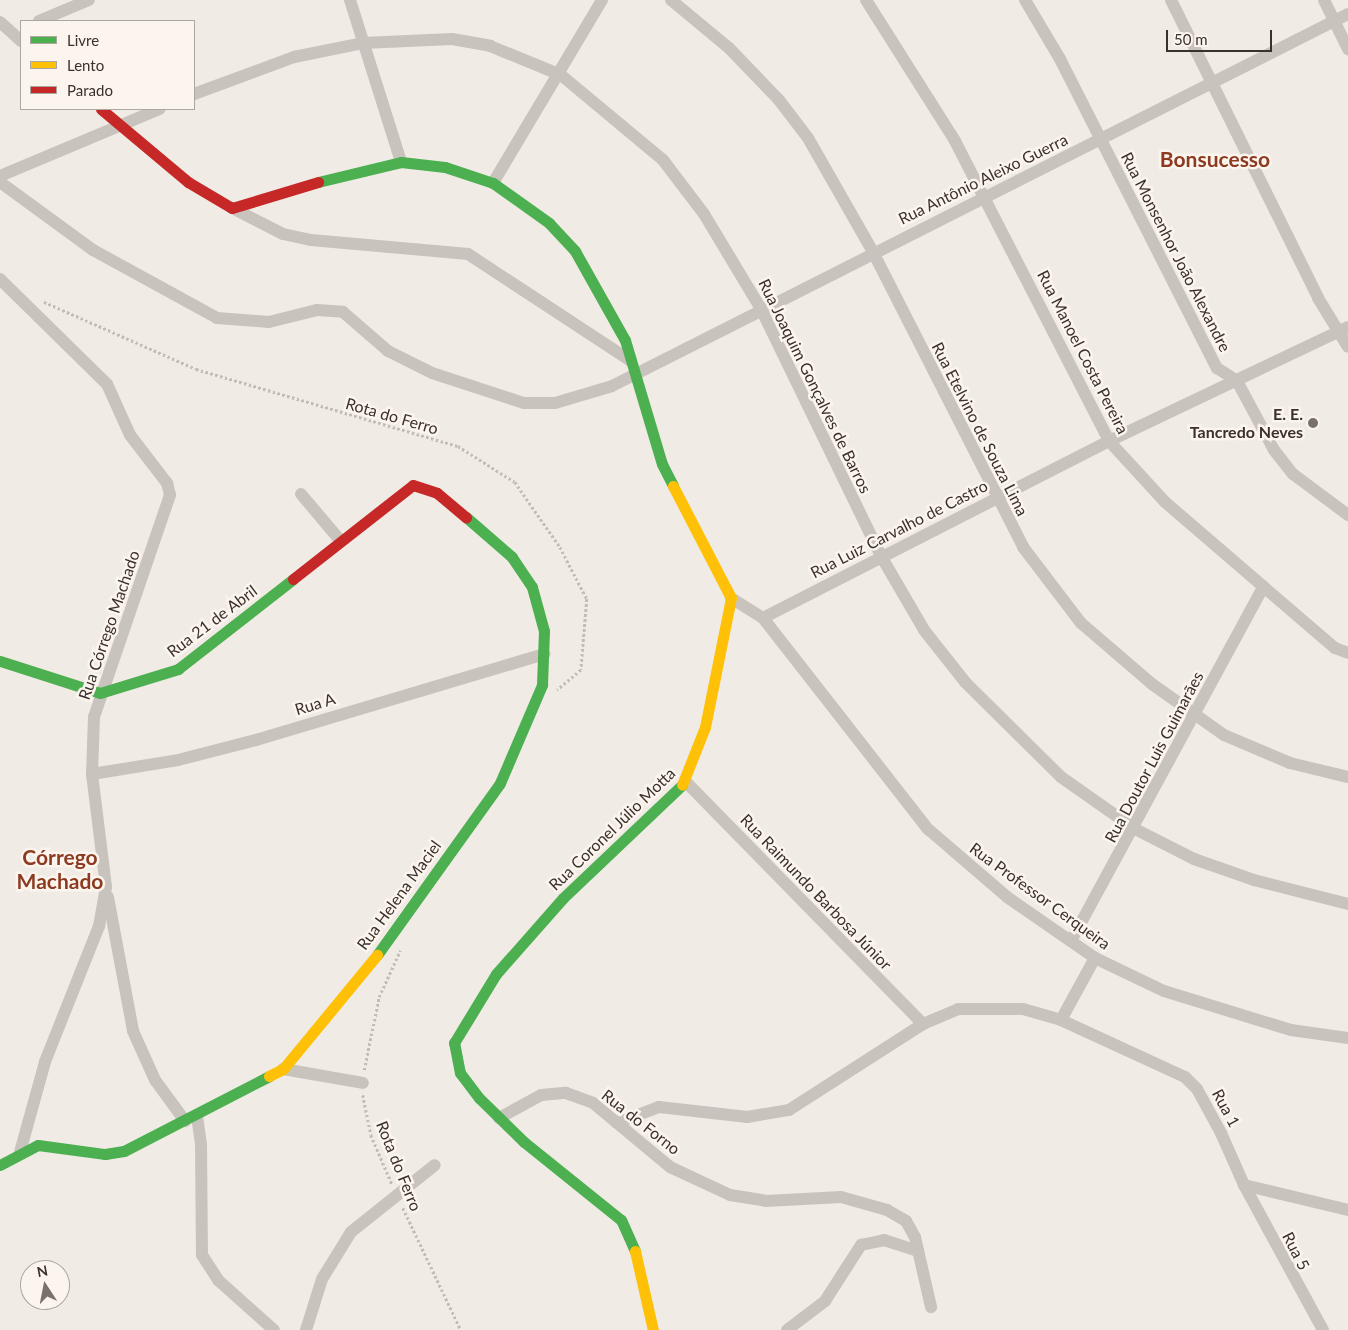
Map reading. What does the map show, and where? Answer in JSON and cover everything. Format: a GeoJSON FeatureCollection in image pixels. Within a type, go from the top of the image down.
{"type":"FeatureCollection","features":[{"type":"Feature","properties":{"kind":"street"},"geometry":{"type":"LineString","coordinates":[[41,20],[89,0]]}},
{"type":"Feature","properties":{"kind":"street"},"geometry":{"type":"LineString","coordinates":[[350,0],[401,162]]}},
{"type":"Feature","properties":{"kind":"street"},"geometry":{"type":"LineString","coordinates":[[493,183],[561,75],[602,0]]}},
{"type":"Feature","properties":{"kind":"street","name":"Rua Etelvino de Souza Lima"},"geometry":{"type":"LineString","coordinates":[[671,0],[729,48],[779,100],[808,138],[872,252],[996,498],[1023,547],[1081,623],[1195,716],[1224,735],[1290,763],[1348,777]]}},
{"type":"Feature","properties":{"kind":"street","name":"Rua Manoel Costa Pereira"},"geometry":{"type":"LineString","coordinates":[[866,0],[910,65],[985,196],[1109,441],[1165,502],[1263,587],[1348,653]]}},
{"type":"Feature","properties":{"kind":"street","name":"Rua Monsenhor João Alexandre"},"geometry":{"type":"LineString","coordinates":[[1025,0],[1100,139],[1217,368],[1237,381],[1274,450],[1293,474],[1348,515]]}},
{"type":"Feature","properties":{"kind":"street"},"geometry":{"type":"LineString","coordinates":[[1172,0],[1211,82],[1344,330],[1348,347]]}},
{"type":"Feature","properties":{"kind":"street"},"geometry":{"type":"LineString","coordinates":[[1324,0],[1348,49]]}},
{"type":"Feature","properties":{"kind":"street","name":"Rua Antônio Aleixo Guerra"},"geometry":{"type":"LineString","coordinates":[[0,182],[93,250],[217,318],[260,322],[318,310],[343,312],[368,337],[408,362],[476,391],[524,403],[572,400],[634,375],[872,252],[1348,14]]}},
{"type":"Feature","properties":{"kind":"street"},"geometry":{"type":"LineString","coordinates":[[0,22],[19,35]]}},
{"type":"Feature","properties":{"kind":"street","name":"Rua Joaquim Gonçalves de Barros"},"geometry":{"type":"LineString","coordinates":[[195,94],[294,57],[362,43],[452,39],[490,46],[561,75],[663,160],[704,214],[761,309],[881,556],[924,630],[965,682],[1061,777],[1135,829],[1194,859],[1254,880],[1348,904]]}},
{"type":"Feature","properties":{"kind":"street"},"geometry":{"type":"LineString","coordinates":[[102,110],[188,182],[232,208],[283,234],[311,240],[468,254],[631,361]]}},
{"type":"Feature","properties":{"kind":"street"},"geometry":{"type":"LineString","coordinates":[[0,176],[157,110]]}},
{"type":"Feature","properties":{"kind":"street"},"geometry":{"type":"LineString","coordinates":[[232,208],[371,166],[401,162],[445,167],[493,183],[549,223],[575,251],[625,340],[662,464],[731,598]]}},
{"type":"Feature","properties":{"kind":"street","name":"Rua Córrego Machado"},"geometry":{"type":"LineString","coordinates":[[0,279],[107,384],[130,435],[167,483],[170,494],[100,693],[91,744],[92,774],[106,887],[99,926],[45,1062],[20,1152]]}},
{"type":"Feature","properties":{"kind":"street","name":"Rua Luiz Carvalho de Castro"},"geometry":{"type":"LineString","coordinates":[[763,618],[1109,441],[1344,330]]}},
{"type":"Feature","properties":{"kind":"street","name":"Rua 21 de Abril"},"geometry":{"type":"LineString","coordinates":[[100,693],[178,669],[339,539],[413,485]]}},
{"type":"Feature","properties":{"kind":"street","name":"Rua Helena Maciel"},"geometry":{"type":"LineString","coordinates":[[0,1165],[20,1152],[49,1144],[106,1154],[124,1151],[283,1069],[376,956],[434,870],[481,814],[536,707],[544,654],[539,607],[512,557],[437,493],[413,485]]}},
{"type":"Feature","properties":{"kind":"street"},"geometry":{"type":"LineString","coordinates":[[301,494],[339,539]]}},
{"type":"Feature","properties":{"kind":"street","name":"Rua Doutor Luis Guimarães"},"geometry":{"type":"LineString","coordinates":[[1071,941],[1135,829],[1263,587]]}},
{"type":"Feature","properties":{"kind":"street","name":"Rua Professor Cerqueira"},"geometry":{"type":"LineString","coordinates":[[731,598],[763,618],[928,829],[1000,891],[1095,958],[1164,991],[1291,1030],[1348,1038]]}},
{"type":"Feature","properties":{"kind":"street","name":"Rua Coronel Júlio Motta"},"geometry":{"type":"LineString","coordinates":[[653,1330],[634,1248],[621,1220],[499,1118],[460,1073],[454,1043],[467,1015],[496,974],[563,898],[686,782],[705,727],[731,598]]}},
{"type":"Feature","properties":{"kind":"street","name":"Rua A"},"geometry":{"type":"LineString","coordinates":[[92,774],[178,760],[256,740],[544,654]]}},
{"type":"Feature","properties":{"kind":"street"},"geometry":{"type":"LineString","coordinates":[[0,661],[100,693]]}},
{"type":"Feature","properties":{"kind":"street","name":"Rua Raimundo Barbosa Júnior"},"geometry":{"type":"LineString","coordinates":[[686,782],[923,1024]]}},
{"type":"Feature","properties":{"kind":"street"},"geometry":{"type":"LineString","coordinates":[[106,887],[133,1031],[155,1080],[191,1118],[201,1144],[202,1255],[218,1280],[274,1330]]}},
{"type":"Feature","properties":{"kind":"street"},"geometry":{"type":"LineString","coordinates":[[1061,1020],[1095,958]]}},
{"type":"Feature","properties":{"kind":"street","name":"Rua 1"},"geometry":{"type":"LineString","coordinates":[[617,1123],[659,1106],[747,1117],[789,1110],[923,1024],[972,1008],[1023,1009],[1061,1020],[1185,1077],[1197,1089],[1221,1133],[1244,1185]]}},
{"type":"Feature","properties":{"kind":"street"},"geometry":{"type":"LineString","coordinates":[[283,1069],[362,1083]]}},
{"type":"Feature","properties":{"kind":"street","name":"Rua do Forno"},"geometry":{"type":"LineString","coordinates":[[499,1118],[541,1095],[566,1093],[593,1103],[670,1167],[730,1195],[766,1202],[841,1197],[887,1210],[910,1228],[918,1251],[931,1307]]}},
{"type":"Feature","properties":{"kind":"street"},"geometry":{"type":"LineString","coordinates":[[306,1330],[334,1255],[351,1232],[435,1165]]}},
{"type":"Feature","properties":{"kind":"street"},"geometry":{"type":"LineString","coordinates":[[1244,1185],[1348,1210]]}},
{"type":"Feature","properties":{"kind":"street","name":"Rua 5"},"geometry":{"type":"LineString","coordinates":[[1244,1185],[1323,1330]]}},
{"type":"Feature","properties":{"kind":"street"},"geometry":{"type":"LineString","coordinates":[[787,1330],[825,1301],[861,1245],[884,1240],[918,1251]]}},
{"type":"Feature","properties":{"kind":"path","name":"Rota do Ferro"},"geometry":{"type":"LineString","coordinates":[[33,298],[196,369],[458,446],[515,482],[560,547],[587,599],[581,670],[536,707]]}},
{"type":"Feature","properties":{"kind":"path","name":"Rota do Ferro"},"geometry":{"type":"LineString","coordinates":[[404,944],[379,997],[362,1083],[371,1135],[397,1196],[461,1330]]}},
{"type":"Feature","properties":{"kind":"traffic: fast"},"geometry":{"type":"LineString","coordinates":[[318,182],[401,162],[445,167],[493,183],[549,223],[575,251],[625,340],[662,464],[673,486]]}},
{"type":"Feature","properties":{"kind":"traffic: fast"},"geometry":{"type":"LineString","coordinates":[[377,955],[500,783],[542,685],[544,631],[532,587],[512,557],[466,517]]}},
{"type":"Feature","properties":{"kind":"traffic: fast"},"geometry":{"type":"LineString","coordinates":[[0,661],[100,693],[178,669],[293,579]]}},
{"type":"Feature","properties":{"kind":"traffic: fast"},"geometry":{"type":"LineString","coordinates":[[635,1251],[621,1220],[524,1142],[479,1098],[460,1073],[454,1043],[496,974],[563,898],[682,785]]}},
{"type":"Feature","properties":{"kind":"traffic: fast"},"geometry":{"type":"LineString","coordinates":[[0,1165],[38,1145],[105,1154],[124,1151],[269,1076]]}},
{"type":"Feature","properties":{"kind":"traffic: slow"},"geometry":{"type":"LineString","coordinates":[[673,486],[731,598],[705,727],[682,785]]}},
{"type":"Feature","properties":{"kind":"traffic: slow"},"geometry":{"type":"LineString","coordinates":[[269,1076],[283,1069],[377,955]]}},
{"type":"Feature","properties":{"kind":"traffic: slow"},"geometry":{"type":"LineString","coordinates":[[635,1251],[653,1330]]}},
{"type":"Feature","properties":{"kind":"traffic: jam"},"geometry":{"type":"LineString","coordinates":[[102,110],[188,182],[232,208],[318,182]]}},
{"type":"Feature","properties":{"kind":"traffic: jam"},"geometry":{"type":"LineString","coordinates":[[293,579],[413,485],[437,493],[466,517]]}},
{"type":"Feature","properties":{"kind":"place","name":"E. E. Tancredo Neves"},"geometry":{"type":"Point","coordinates":[1313,423]}},
{"type":"Feature","properties":{"kind":"district","name":"Bonsucesso"},"geometry":{"type":"Point","coordinates":[1215,159]}},
{"type":"Feature","properties":{"kind":"district","name":"Córrego Machado"},"geometry":{"type":"Point","coordinates":[60,869]}}]}
